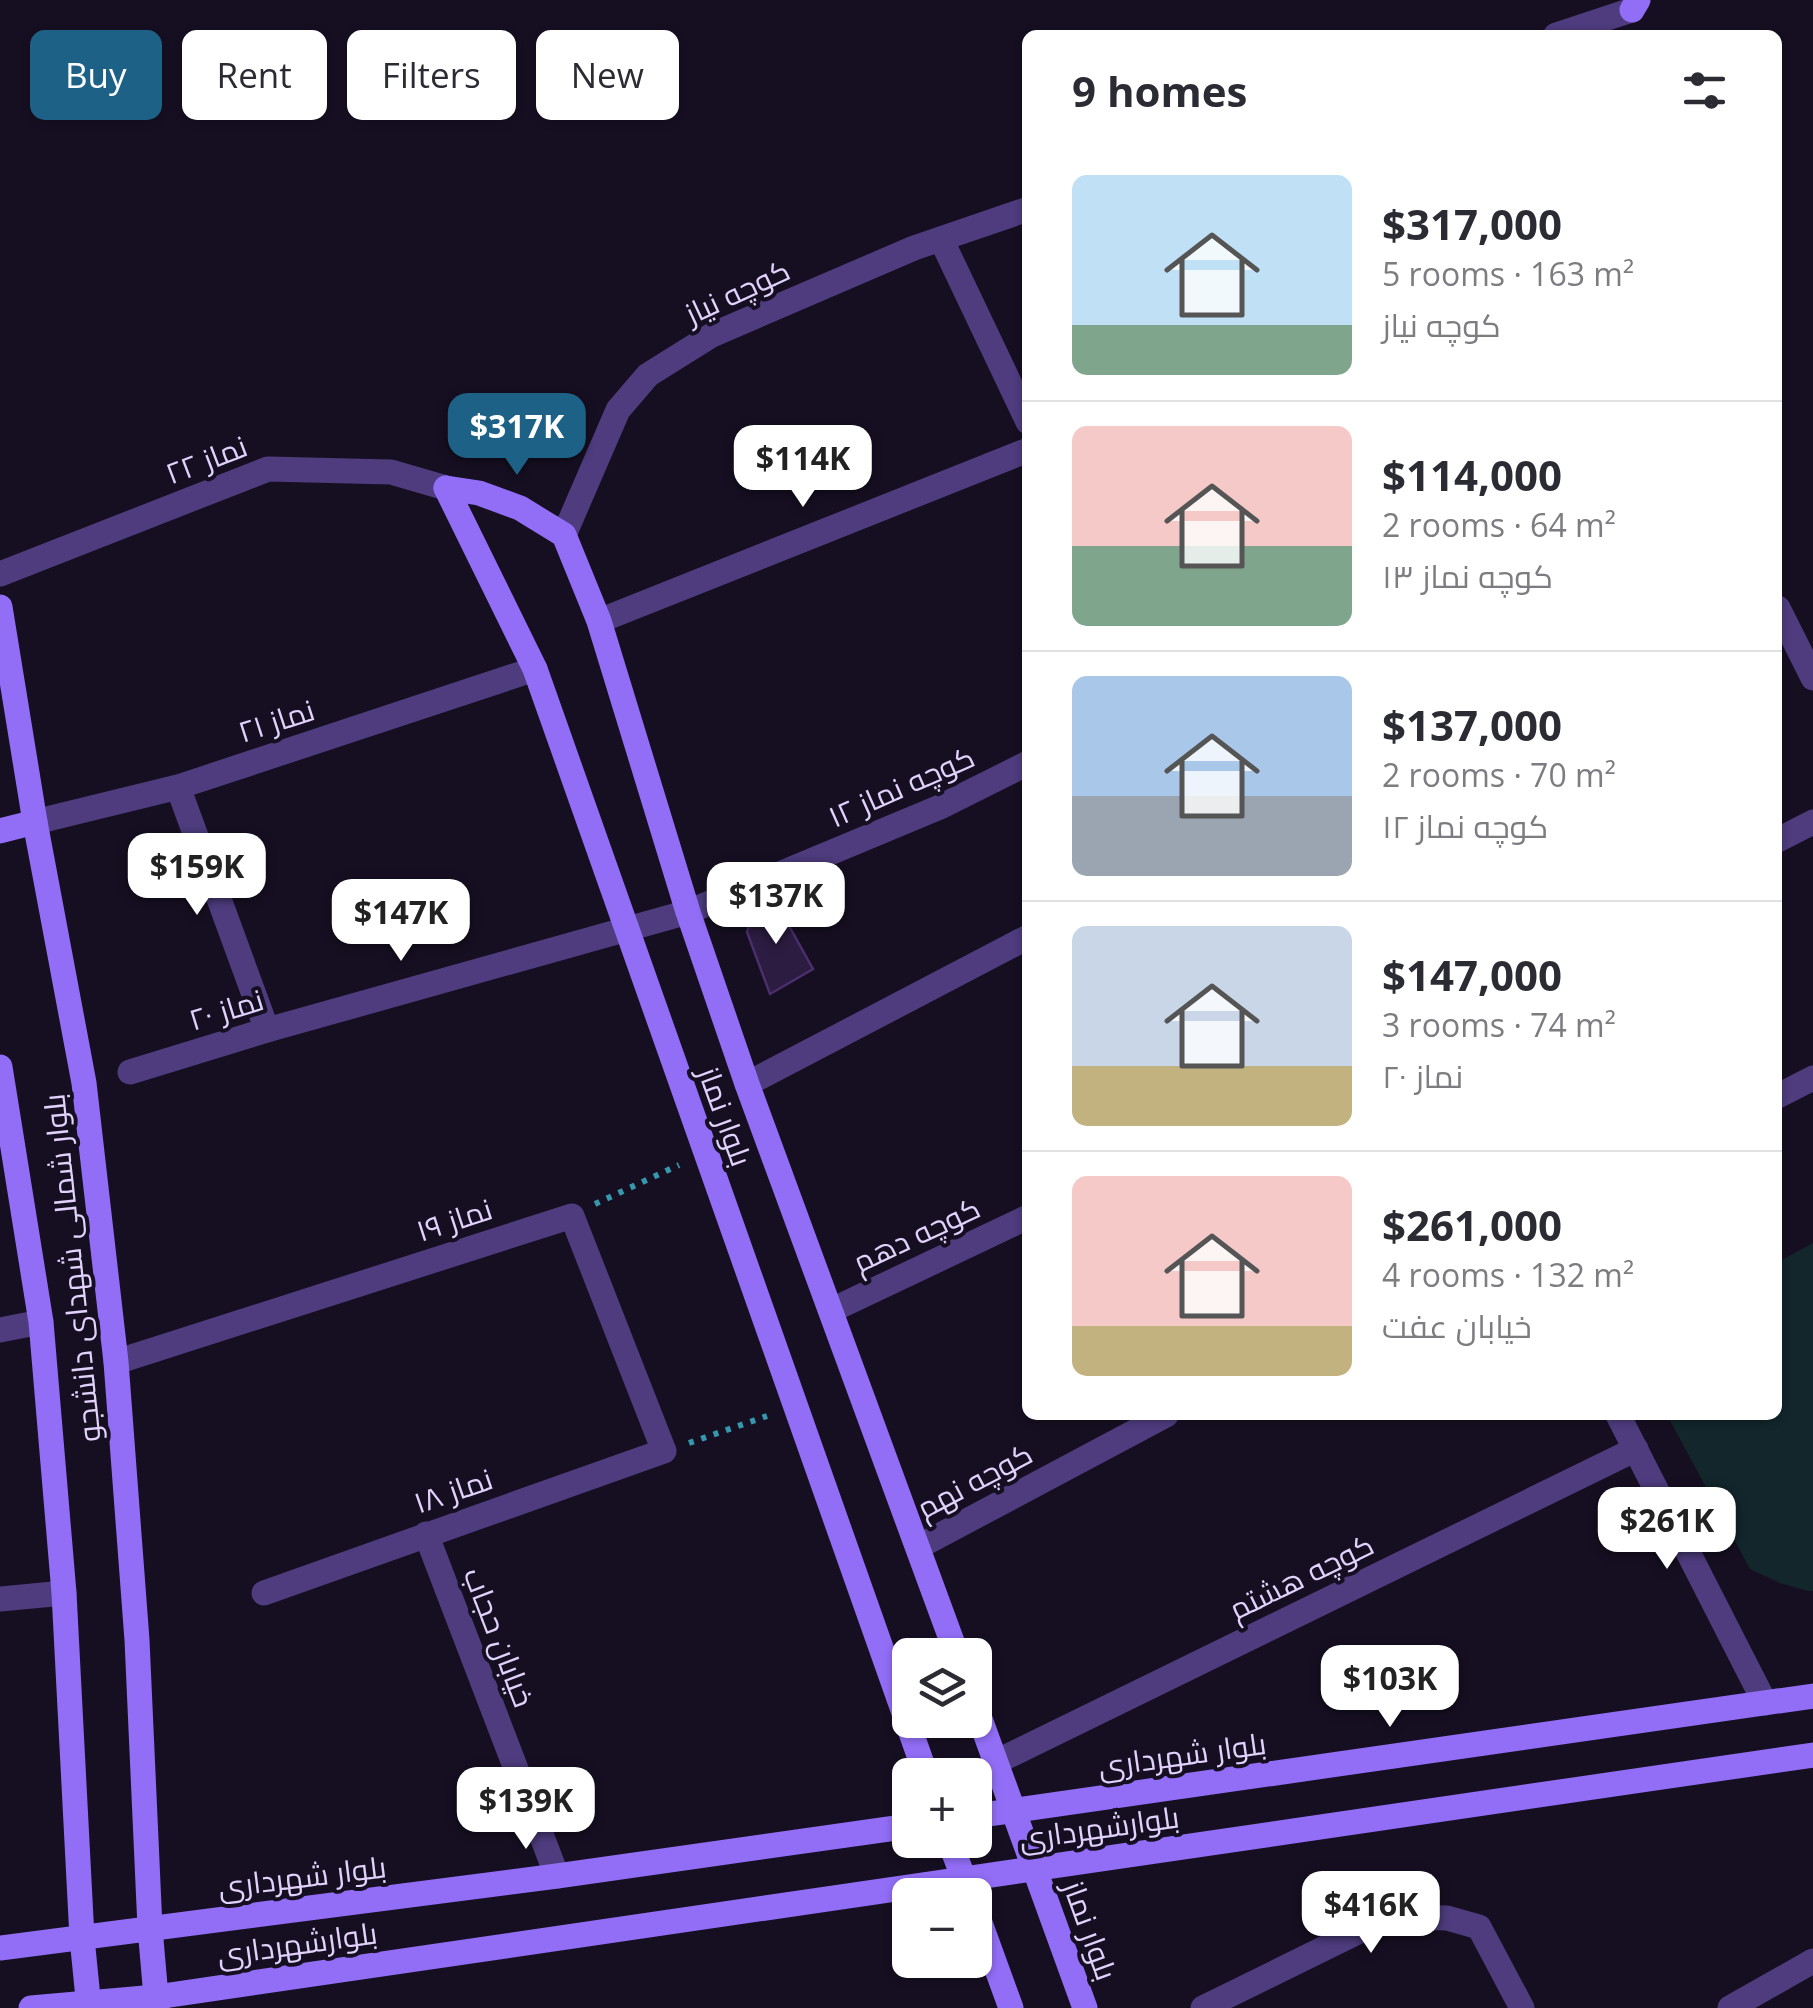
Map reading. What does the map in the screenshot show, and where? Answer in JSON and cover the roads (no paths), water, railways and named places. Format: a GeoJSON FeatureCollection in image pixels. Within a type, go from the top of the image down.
{"type":"FeatureCollection","features":[{"type":"Feature","properties":{"kind":"main road"},"geometry":{"type":"LineString","coordinates":[[446,488],[479,493],[520,508],[564,535]]}},
{"type":"Feature","properties":{"kind":"main road","name":"بلوار نماز"},"geometry":{"type":"LineString","coordinates":[[446,488],[535,669],[920,1758]]}},
{"type":"Feature","properties":{"kind":"main road","name":"بلوار نماز"},"geometry":{"type":"LineString","coordinates":[[564,535],[599,621],[688,912],[747,1084],[951,1638]]}},
{"type":"Feature","properties":{"kind":"main road","name":"بلوار شمالی شهدای دانشجو"},"geometry":{"type":"LineString","coordinates":[[0,607],[34,822],[84,1083],[116,1362],[137,1640],[156,2002]]}},
{"type":"Feature","properties":{"kind":"main road"},"geometry":{"type":"LineString","coordinates":[[0,831],[34,822]]}},
{"type":"Feature","properties":{"kind":"main road","name":"بلوار شمالی شهدای دانشجو"},"geometry":{"type":"LineString","coordinates":[[0,1067],[3,1106],[41,1322],[64,1593],[89,2005]]}},
{"type":"Feature","properties":{"kind":"main road","name":"بلوار شهرداری"},"geometry":{"type":"LineString","coordinates":[[992,1813],[1813,1696]]}},
{"type":"Feature","properties":{"kind":"main road","name":"بلوار نماز"},"geometry":{"type":"LineString","coordinates":[[987,1738],[1085,2008]]}},
{"type":"Feature","properties":{"kind":"main road","name":"بلوارشهرداری"},"geometry":{"type":"LineString","coordinates":[[992,1880],[1034,1869],[1813,1755]]}},
{"type":"Feature","properties":{"kind":"main road","name":"بلوار شهرداری"},"geometry":{"type":"LineString","coordinates":[[0,1948],[892,1829]]}},
{"type":"Feature","properties":{"kind":"main road","name":"بلوارشهرداری"},"geometry":{"type":"LineString","coordinates":[[156,2002],[892,1898]]}},
{"type":"Feature","properties":{"kind":"main road"},"geometry":{"type":"LineString","coordinates":[[992,1958],[1010,2008]]}},
{"type":"Feature","properties":{"kind":"main road"},"geometry":{"type":"LineString","coordinates":[[31,2008],[156,2002]]}},
{"type":"Feature","properties":{"kind":"street"},"geometry":{"type":"LineString","coordinates":[[1569,30],[1635,5]]}},
{"type":"Feature","properties":{"kind":"street"},"geometry":{"type":"LineString","coordinates":[[1624,30],[1635,5]]}},
{"type":"Feature","properties":{"kind":"street","name":"کوچه نیاز"},"geometry":{"type":"LineString","coordinates":[[564,535],[618,410],[648,375],[712,335],[895,256],[1022,212]]}},
{"type":"Feature","properties":{"kind":"street"},"geometry":{"type":"LineString","coordinates":[[941,239],[1022,409]]}},
{"type":"Feature","properties":{"kind":"street"},"geometry":{"type":"LineString","coordinates":[[599,621],[1022,452]]}},
{"type":"Feature","properties":{"kind":"street","name":"نماز ۲۲"},"geometry":{"type":"LineString","coordinates":[[0,574],[268,469],[392,472],[446,488]]}},
{"type":"Feature","properties":{"kind":"street"},"geometry":{"type":"LineString","coordinates":[[1782,616],[1813,678]]}},
{"type":"Feature","properties":{"kind":"street","name":"نماز ۲۱"},"geometry":{"type":"LineString","coordinates":[[34,822],[178,787],[535,669]]}},
{"type":"Feature","properties":{"kind":"street","name":"کوچه نماز ۱۲"},"geometry":{"type":"LineString","coordinates":[[688,912],[940,807],[1022,767]]}},
{"type":"Feature","properties":{"kind":"street"},"geometry":{"type":"LineString","coordinates":[[178,787],[267,1030]]}},
{"type":"Feature","properties":{"kind":"street"},"geometry":{"type":"LineString","coordinates":[[1782,838],[1813,822]]}},
{"type":"Feature","properties":{"kind":"street","name":"نماز ۲۰"},"geometry":{"type":"LineString","coordinates":[[130,1072],[688,912]]}},
{"type":"Feature","properties":{"kind":"street"},"geometry":{"type":"LineString","coordinates":[[747,1084],[1022,940]]}},
{"type":"Feature","properties":{"kind":"street"},"geometry":{"type":"LineString","coordinates":[[1782,1094],[1813,1078]]}},
{"type":"Feature","properties":{"kind":"street","name":"نماز ۱۹"},"geometry":{"type":"LineString","coordinates":[[116,1362],[572,1216],[664,1451]]}},
{"type":"Feature","properties":{"kind":"street","name":"کوچه دهم"},"geometry":{"type":"LineString","coordinates":[[832,1310],[1022,1220]]}},
{"type":"Feature","properties":{"kind":"street"},"geometry":{"type":"LineString","coordinates":[[0,1330],[41,1322]]}},
{"type":"Feature","properties":{"kind":"street","name":"کوچه نهم"},"geometry":{"type":"LineString","coordinates":[[918,1547],[1157,1420]]}},
{"type":"Feature","properties":{"kind":"street"},"geometry":{"type":"LineString","coordinates":[[1621,1420],[1766,1703]]}},
{"type":"Feature","properties":{"kind":"street","name":"کوچه هشتم"},"geometry":{"type":"LineString","coordinates":[[996,1762],[1636,1449]]}},
{"type":"Feature","properties":{"kind":"street","name":"نماز ۱۸"},"geometry":{"type":"LineString","coordinates":[[264,1592],[664,1451]]}},
{"type":"Feature","properties":{"kind":"street","name":"خیابان حجاب"},"geometry":{"type":"LineString","coordinates":[[426,1534],[557,1876]]}},
{"type":"Feature","properties":{"kind":"street"},"geometry":{"type":"LineString","coordinates":[[0,1599],[64,1593]]}},
{"type":"Feature","properties":{"kind":"street"},"geometry":{"type":"LineString","coordinates":[[1203,2008],[1388,1917],[1447,1918],[1479,1927],[1522,2008]]}},
{"type":"Feature","properties":{"kind":"street"},"geometry":{"type":"LineString","coordinates":[[1730,2008],[1813,1961]]}}]}
